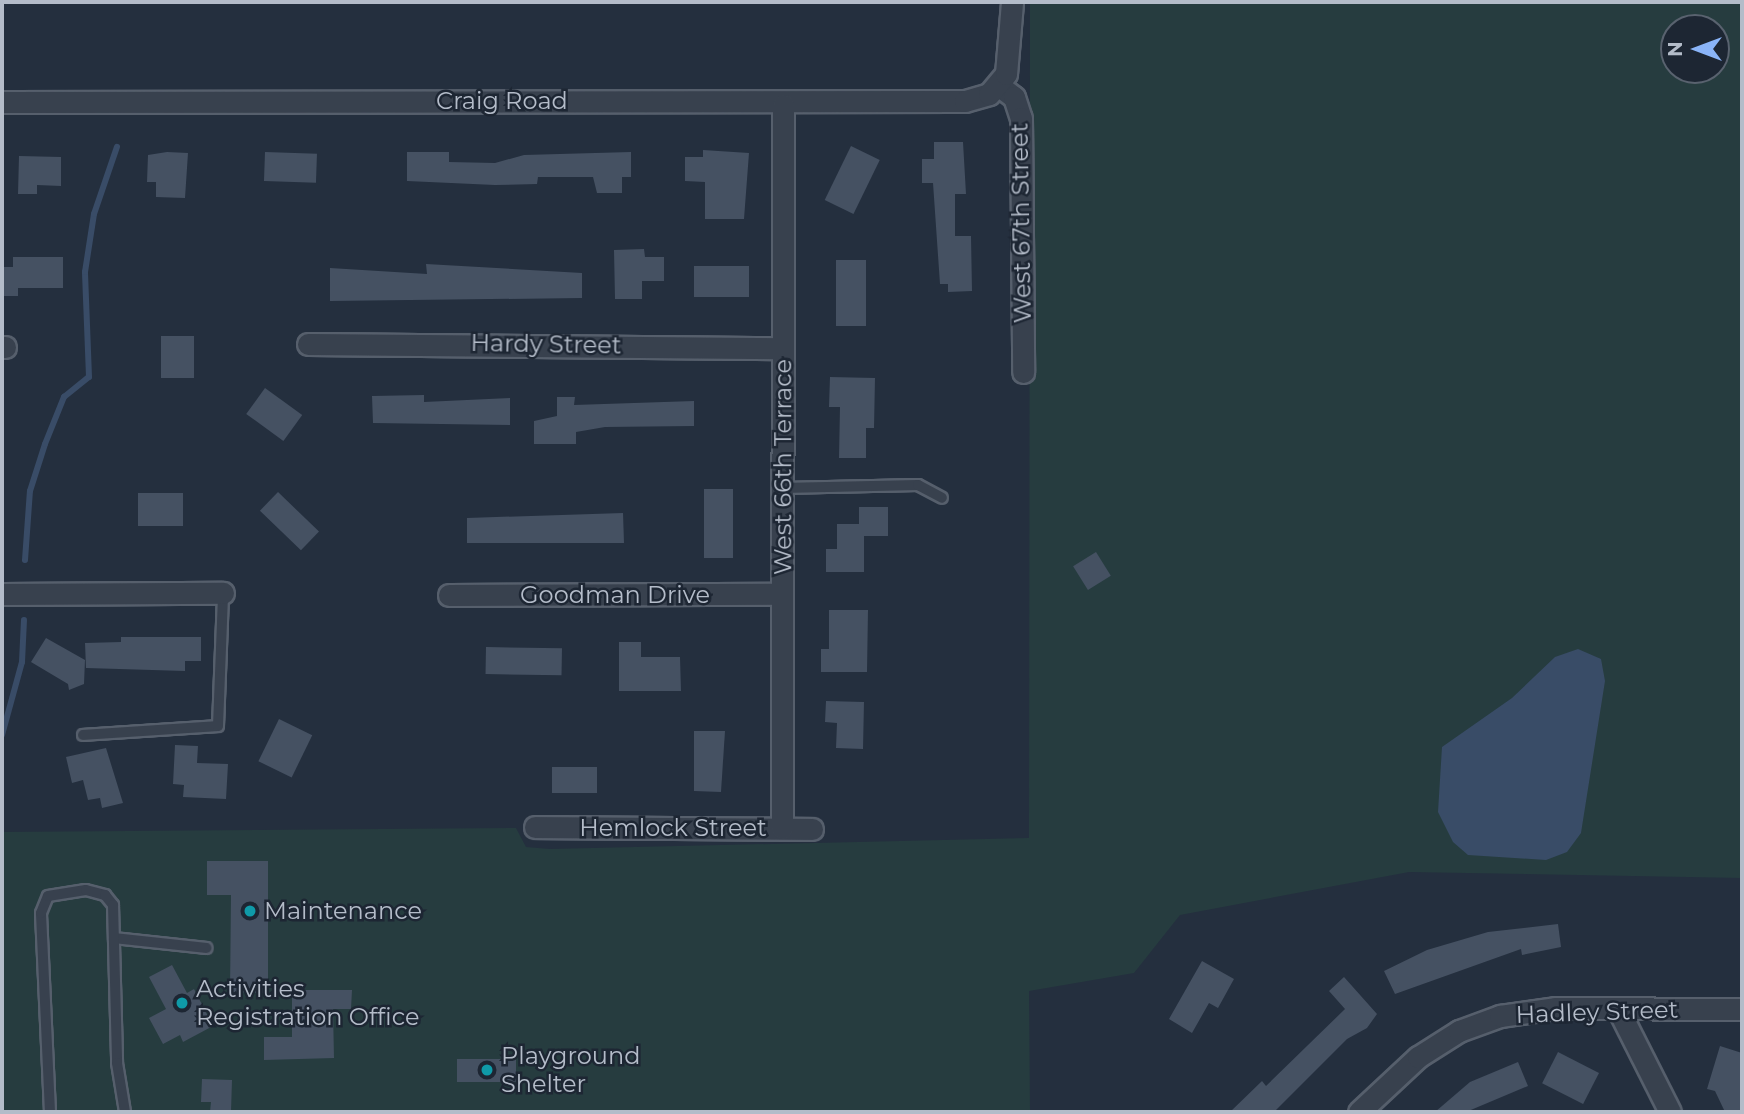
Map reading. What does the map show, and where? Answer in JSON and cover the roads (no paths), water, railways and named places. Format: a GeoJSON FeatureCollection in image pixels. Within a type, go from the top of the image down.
{"type":"FeatureCollection","features":[{"type":"Feature","properties":{"kind":"street"},"geometry":{"type":"LineString","coordinates":[[998,85],[1011,58],[1012,2]]}},
{"type":"Feature","properties":{"kind":"street","name":"Craig Road"},"geometry":{"type":"LineString","coordinates":[[2,102],[783,105],[965,101],[998,85]]}},
{"type":"Feature","properties":{"kind":"street","name":"West 67th Street"},"geometry":{"type":"LineString","coordinates":[[998,85],[1014,97],[1021,118],[1023,372]]}},
{"type":"Feature","properties":{"kind":"street","name":"West 66th Terrace"},"geometry":{"type":"LineString","coordinates":[[782,828],[783,105]]}},
{"type":"Feature","properties":{"kind":"street","name":"Hardy Street"},"geometry":{"type":"LineString","coordinates":[[308,344],[783,348]]}},
{"type":"Feature","properties":{"kind":"street"},"geometry":{"type":"LineString","coordinates":[[2,594],[223,593]]}},
{"type":"Feature","properties":{"kind":"street","name":"Goodman Drive"},"geometry":{"type":"LineString","coordinates":[[449,595],[782,594]]}},
{"type":"Feature","properties":{"kind":"street","name":"Hemlock Street"},"geometry":{"type":"LineString","coordinates":[[535,827],[812,829]]}},
{"type":"Feature","properties":{"kind":"street"},"geometry":{"type":"LineString","coordinates":[[1618,1009],[1670,1112]]}},
{"type":"Feature","properties":{"kind":"street","name":"Hadley Street"},"geometry":{"type":"LineString","coordinates":[[1359,1112],[1418,1057],[1478,1023],[1523,1011],[1742,1009]]}},
{"type":"Feature","properties":{"kind":"lane"},"geometry":{"type":"LineString","coordinates":[[782,488],[918,485],[942,498]]}},
{"type":"Feature","properties":{"kind":"lane"},"geometry":{"type":"LineString","coordinates":[[83,735],[218,726],[223,593]]}},
{"type":"Feature","properties":{"kind":"lane"},"geometry":{"type":"LineString","coordinates":[[50,1112],[43,901],[71,891],[105,895],[113,905],[117,1075],[125,1112]]}},
{"type":"Feature","properties":{"kind":"lane"},"geometry":{"type":"LineString","coordinates":[[114,938],[206,948]]}},
{"type":"Feature","properties":{"kind":"water"},"geometry":{"type":"Polygon","coordinates":[[[1578,649],[1601,659],[1605,681],[1581,833],[1567,852],[1546,860],[1468,855],[1453,842],[1438,812],[1442,747],[1512,698],[1555,657],[1578,649]]]}},
{"type":"Feature","properties":{"kind":"waterway"},"geometry":{"type":"LineString","coordinates":[[25,560],[30,491],[45,444],[64,397],[89,377],[85,272],[94,214],[117,147]]}},
{"type":"Feature","properties":{"kind":"waterway"},"geometry":{"type":"LineString","coordinates":[[2,735],[22,662],[24,620]]}},
{"type":"Feature","properties":{"kind":"place","name":"Maintenance"},"geometry":{"type":"Point","coordinates":[250,911]}},
{"type":"Feature","properties":{"kind":"place","name":"Activities Registration Office"},"geometry":{"type":"Point","coordinates":[182,1003]}},
{"type":"Feature","properties":{"kind":"place","name":"Playground Shelter"},"geometry":{"type":"Point","coordinates":[487,1070]}}]}
